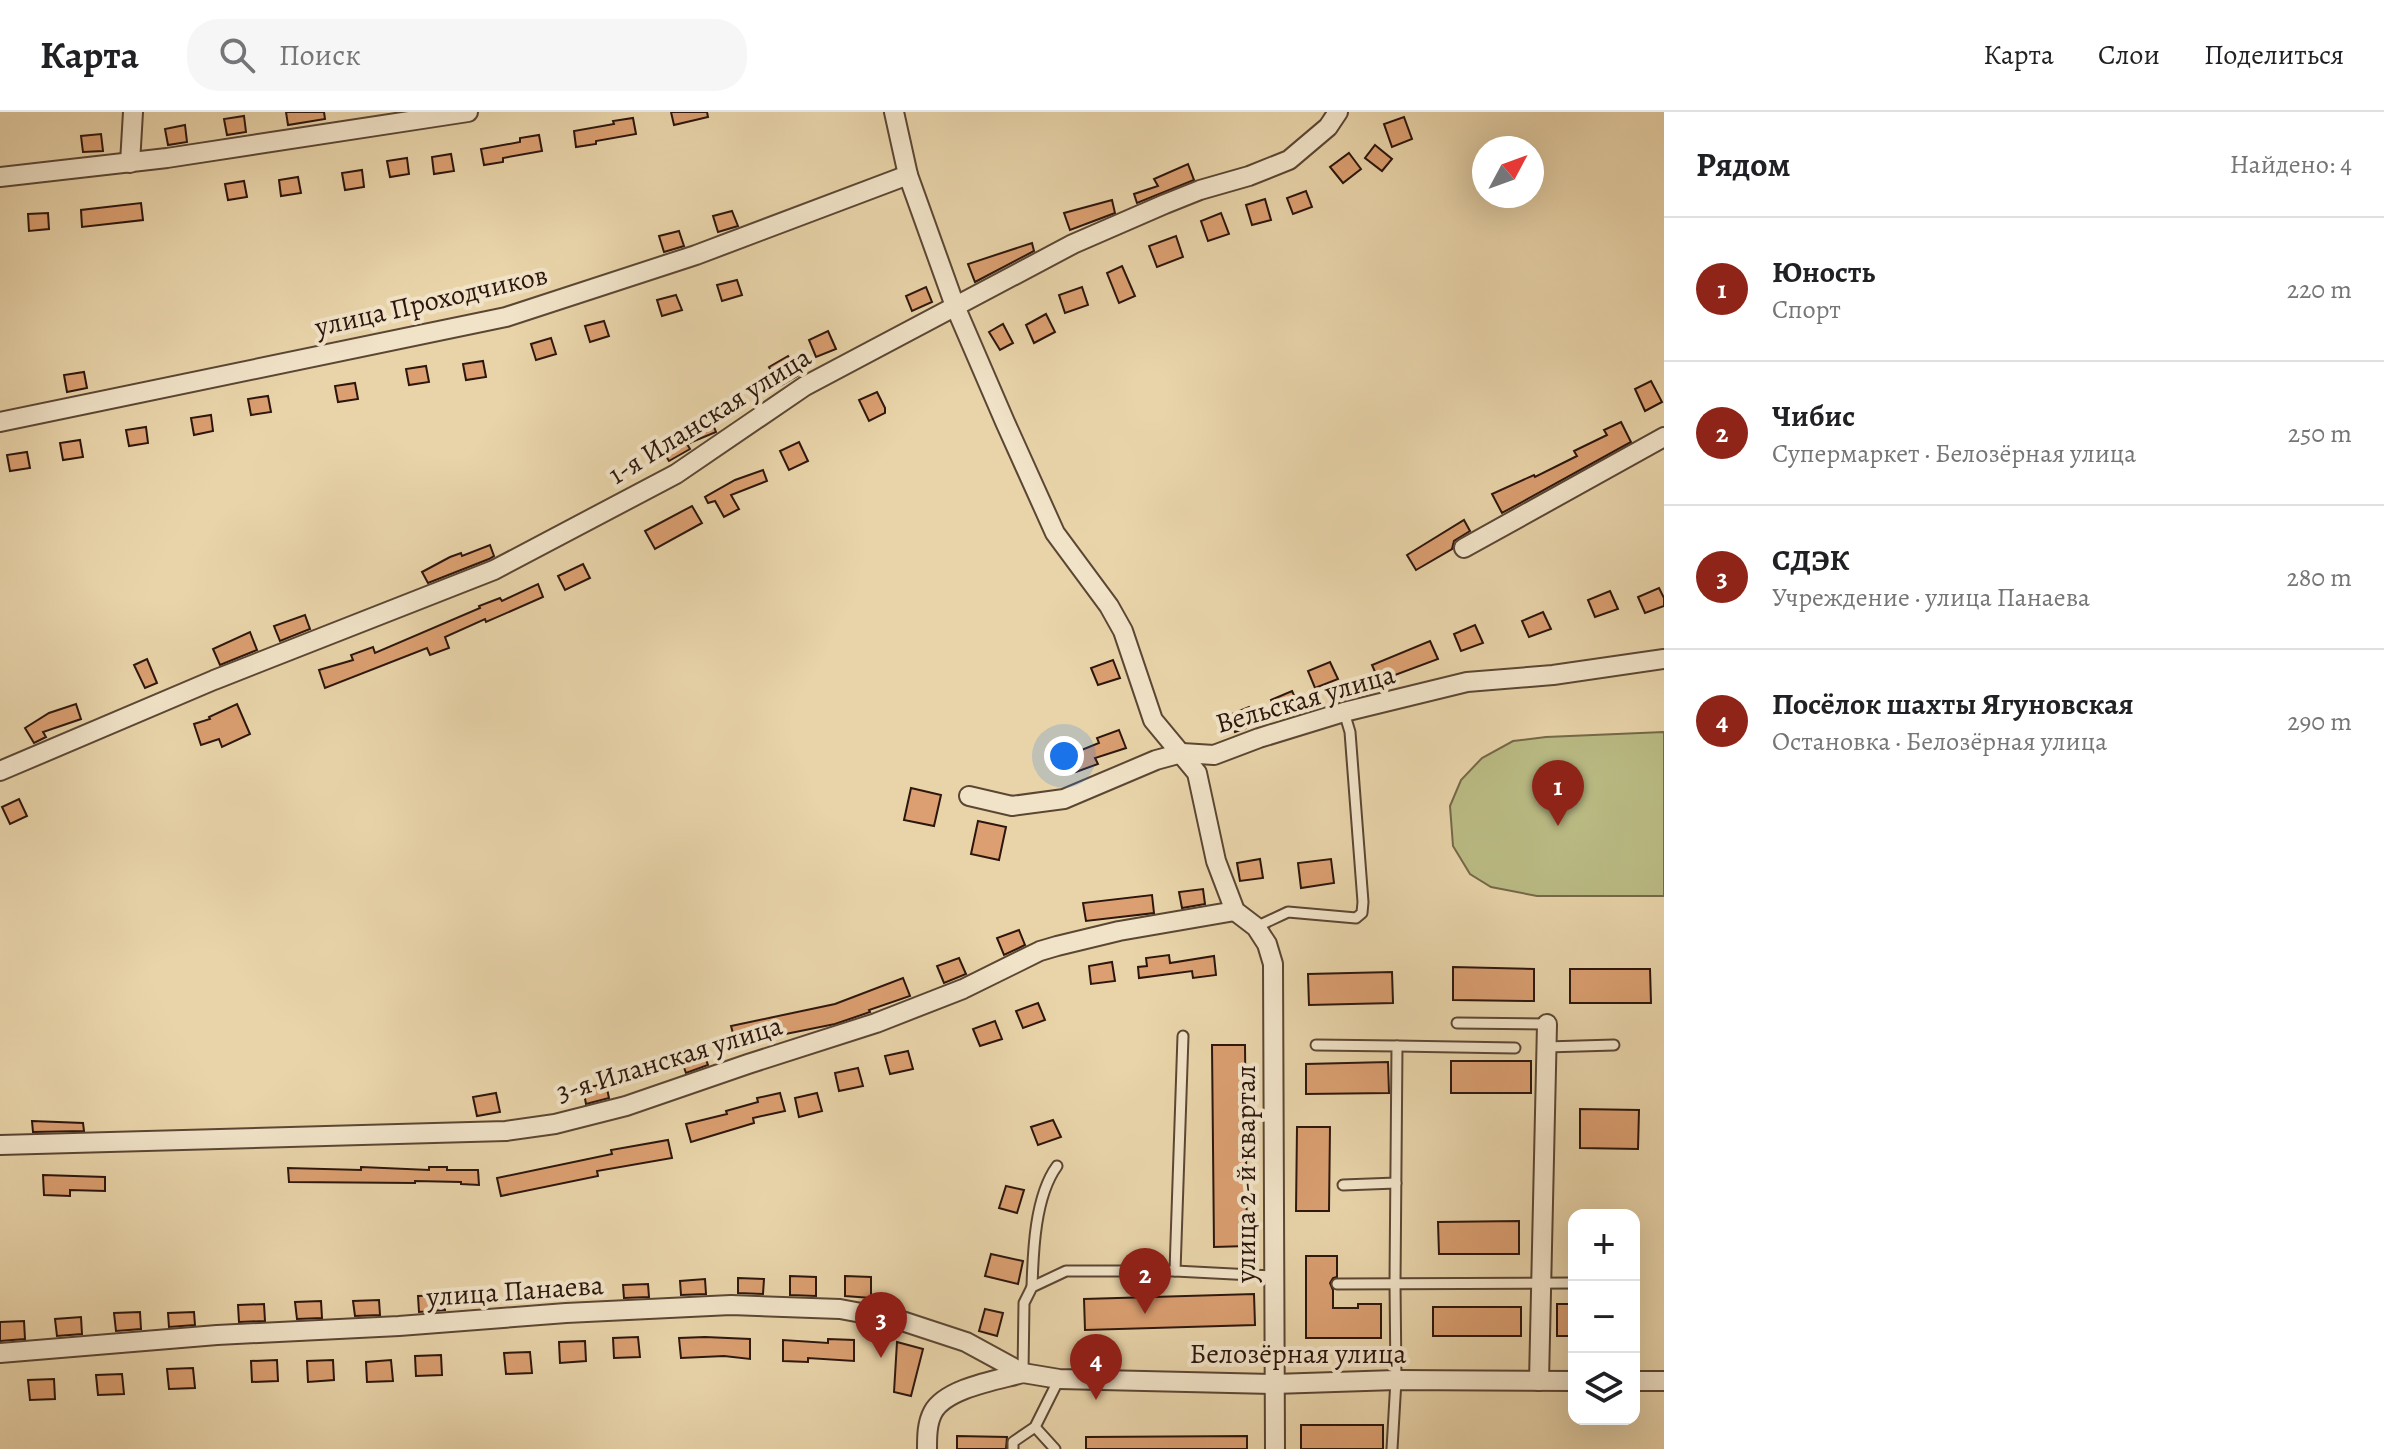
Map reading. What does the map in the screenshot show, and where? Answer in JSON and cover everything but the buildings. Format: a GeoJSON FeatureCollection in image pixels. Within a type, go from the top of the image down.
{"type":"FeatureCollection","features":[{"type":"Feature","properties":{"kind":"street"},"geometry":{"type":"LineString","coordinates":[[130,163],[133,112]]}},
{"type":"Feature","properties":{"kind":"street"},"geometry":{"type":"LineString","coordinates":[[0,177],[130,163],[468,112]]}},
{"type":"Feature","properties":{"kind":"street"},"geometry":{"type":"LineString","coordinates":[[894,112],[908,175],[955,306],[1055,533],[1109,606],[1123,631],[1153,720],[1197,773],[1216,861],[1235,911],[1256,927]]}},
{"type":"Feature","properties":{"kind":"street","name":"1-я Иланская улица"},"geometry":{"type":"LineString","coordinates":[[0,771],[214,680],[494,570],[676,474],[805,386],[1073,244],[1200,190],[1289,160],[1328,127],[1338,112]]}},
{"type":"Feature","properties":{"kind":"street","name":"улица Проходчиков"},"geometry":{"type":"LineString","coordinates":[[0,422],[506,317],[696,255],[908,175]]}},
{"type":"Feature","properties":{"kind":"street"},"geometry":{"type":"LineString","coordinates":[[1464,548],[1664,437]]}},
{"type":"Feature","properties":{"kind":"street","name":"Вельская улица"},"geometry":{"type":"LineString","coordinates":[[969,796],[1012,806],[1064,799],[1156,760],[1182,753],[1214,755],[1344,712],[1467,682],[1553,675],[1664,659]]}},
{"type":"Feature","properties":{"kind":"street","name":"3-я Иланская улица"},"geometry":{"type":"LineString","coordinates":[[0,1145],[506,1131],[555,1124],[626,1106],[876,1023],[963,989],[1048,948],[1119,931],[1235,911]]}},
{"type":"Feature","properties":{"kind":"street","name":"улица 2-й квартал"},"geometry":{"type":"LineString","coordinates":[[1256,927],[1267,944],[1273,964],[1275,1449]]}},
{"type":"Feature","properties":{"kind":"street"},"geometry":{"type":"LineString","coordinates":[[1539,1381],[1547,1024]]}},
{"type":"Feature","properties":{"kind":"street","name":"улица Панаева"},"geometry":{"type":"LineString","coordinates":[[0,1353],[240,1333],[731,1305],[840,1309],[899,1320],[966,1342],[1023,1373]]}},
{"type":"Feature","properties":{"kind":"street"},"geometry":{"type":"LineString","coordinates":[[927,1449],[927,1429],[932,1414],[946,1398],[1023,1373]]}},
{"type":"Feature","properties":{"kind":"street","name":"Белозёрная улица"},"geometry":{"type":"LineString","coordinates":[[1023,1373],[1059,1379],[1274,1384],[1396,1380],[1568,1381]]}},
{"type":"Feature","properties":{"kind":"street"},"geometry":{"type":"LineString","coordinates":[[1640,1381],[1664,1381]]}},
{"type":"Feature","properties":{"kind":"lane"},"geometry":{"type":"LineString","coordinates":[[1256,927],[1288,912],[1356,918],[1362,913],[1350,732],[1344,712]]}},
{"type":"Feature","properties":{"kind":"lane"},"geometry":{"type":"LineString","coordinates":[[1457,1023],[1547,1024]]}},
{"type":"Feature","properties":{"kind":"lane"},"geometry":{"type":"LineString","coordinates":[[1175,1271],[1183,1036]]}},
{"type":"Feature","properties":{"kind":"lane"},"geometry":{"type":"LineString","coordinates":[[1316,1045],[1515,1048]]}},
{"type":"Feature","properties":{"kind":"lane"},"geometry":{"type":"LineString","coordinates":[[1546,1047],[1614,1045]]}},
{"type":"Feature","properties":{"kind":"lane"},"geometry":{"type":"LineString","coordinates":[[1392,1449],[1396,1380],[1397,1046]]}},
{"type":"Feature","properties":{"kind":"lane"},"geometry":{"type":"LineString","coordinates":[[1023,1373],[1024,1303],[1032,1287],[1043,1194],[1057,1166]]}},
{"type":"Feature","properties":{"kind":"lane"},"geometry":{"type":"LineString","coordinates":[[1343,1185],[1396,1183]]}},
{"type":"Feature","properties":{"kind":"lane"},"geometry":{"type":"LineString","coordinates":[[1032,1287],[1066,1271],[1175,1271],[1273,1276]]}},
{"type":"Feature","properties":{"kind":"lane"},"geometry":{"type":"LineString","coordinates":[[1337,1284],[1568,1283]]}},
{"type":"Feature","properties":{"kind":"lane"},"geometry":{"type":"LineString","coordinates":[[1013,1449],[1013,1442],[1035,1427],[1059,1379]]}},
{"type":"Feature","properties":{"kind":"lane"},"geometry":{"type":"LineString","coordinates":[[1035,1427],[1055,1449]]}},
{"type":"Feature","properties":{"kind":"green space"},"geometry":{"type":"Polygon","coordinates":[[[1664,732],[1664,896],[1537,896],[1491,887],[1470,874],[1453,846],[1450,806],[1461,780],[1482,758],[1513,741],[1664,732]]]}},
{"type":"Feature","properties":{"kind":"place","name":"Юность"},"geometry":{"type":"Point","coordinates":[1558,826]}},
{"type":"Feature","properties":{"kind":"place","name":"Чибис"},"geometry":{"type":"Point","coordinates":[1145,1314]}},
{"type":"Feature","properties":{"kind":"place","name":"СДЭК"},"geometry":{"type":"Point","coordinates":[881,1358]}},
{"type":"Feature","properties":{"kind":"place","name":"Посёлок шахты Ягуновская"},"geometry":{"type":"Point","coordinates":[1096,1400]}}]}
